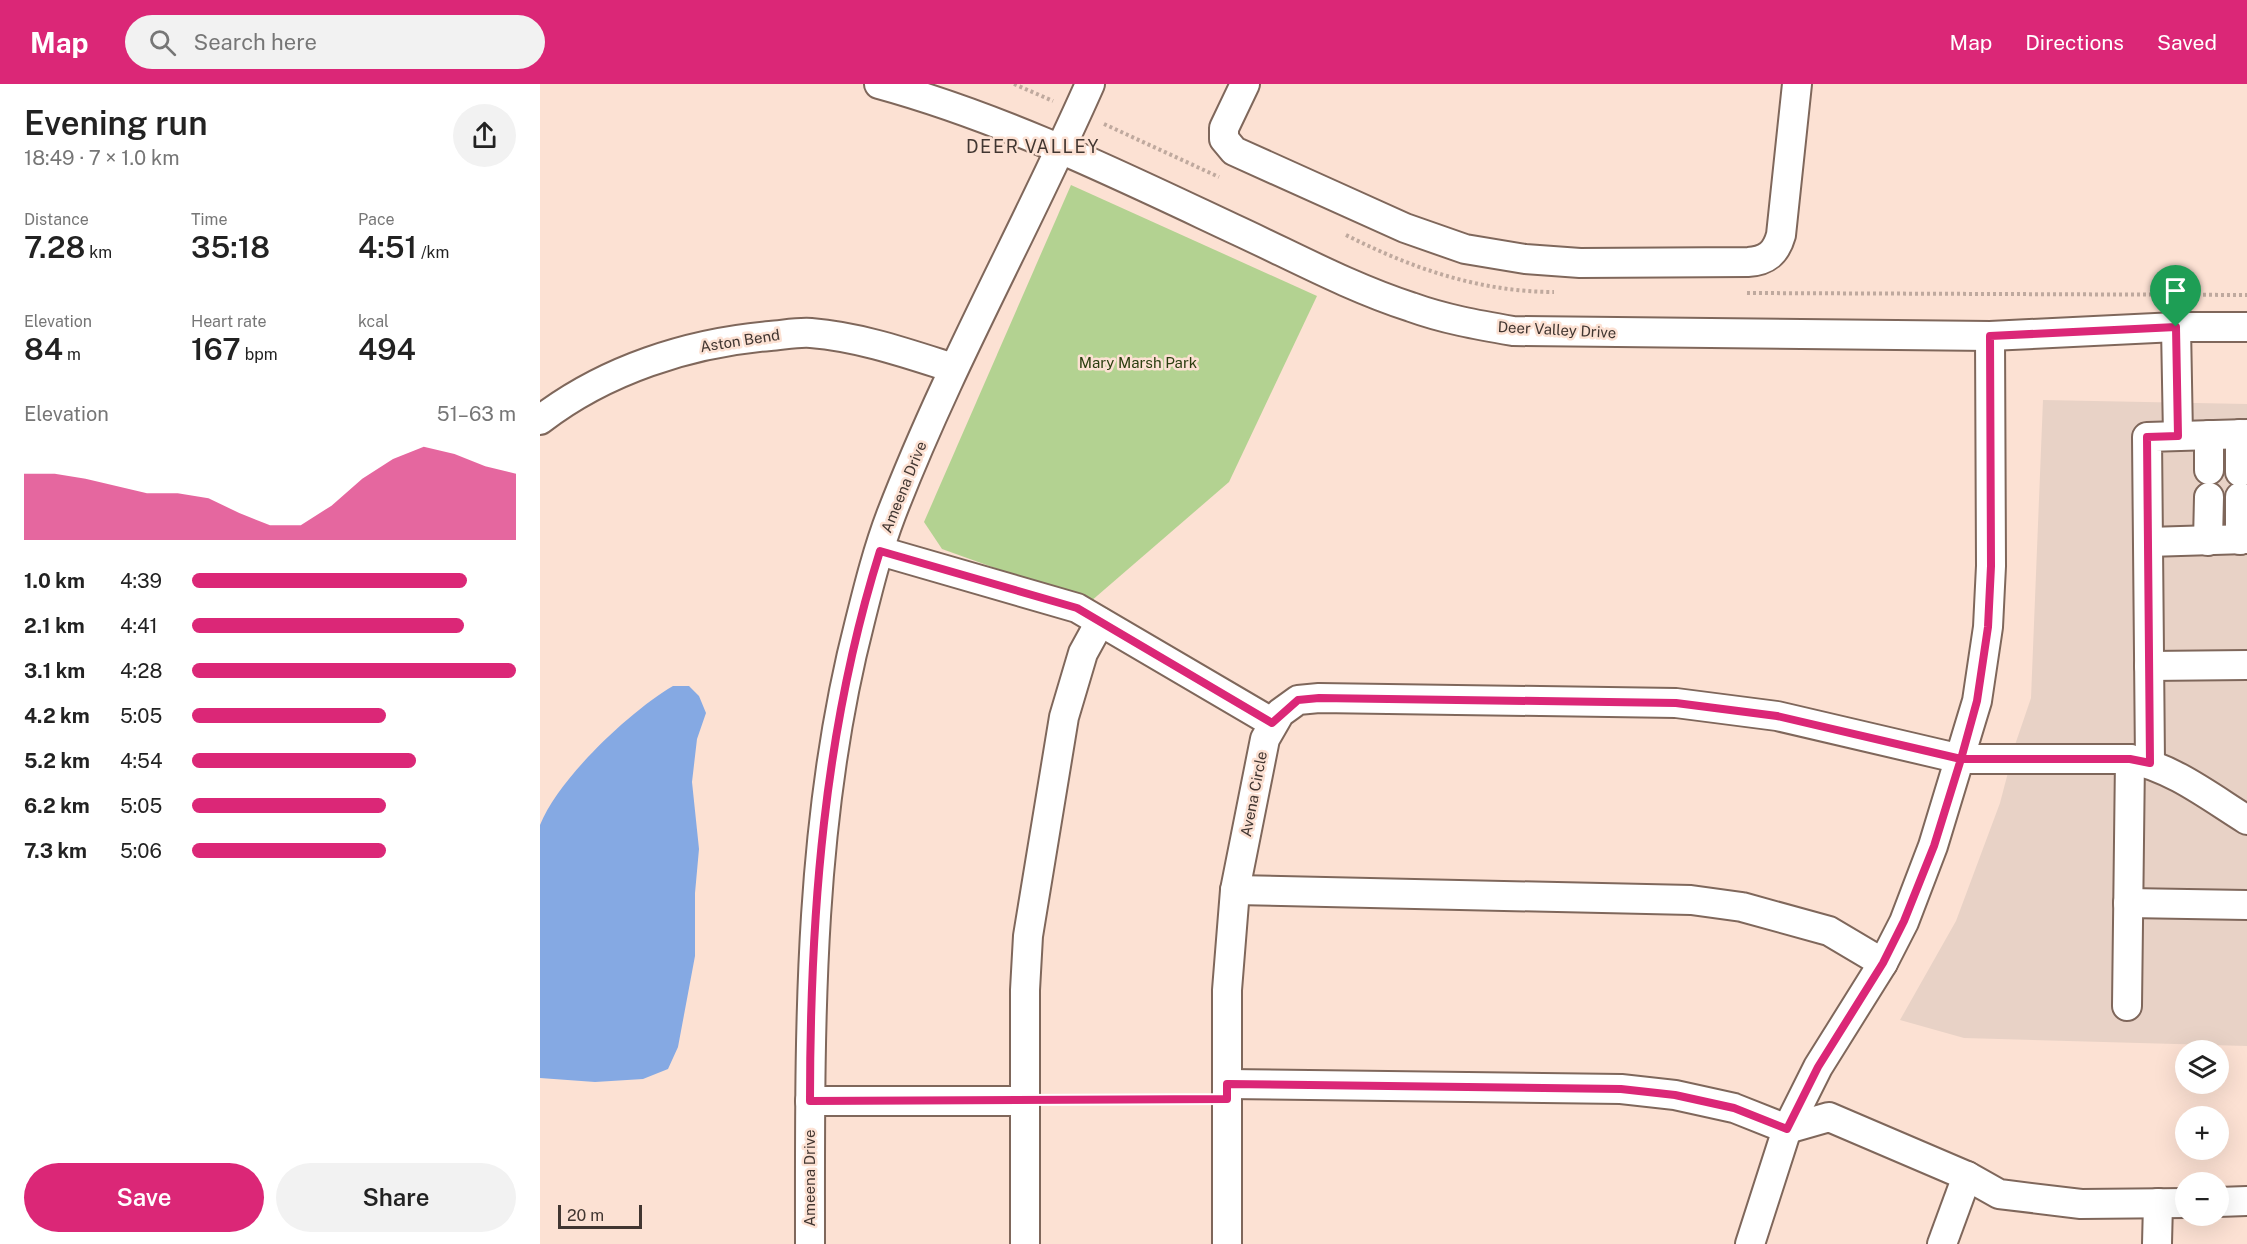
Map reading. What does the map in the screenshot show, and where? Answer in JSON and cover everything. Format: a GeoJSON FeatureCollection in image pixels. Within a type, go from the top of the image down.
{"type":"FeatureCollection","features":[{"type":"Feature","properties":{"kind":"street","name":"Deer Valley Drive"},"geometry":{"type":"LineString","coordinates":[[879,84],[953,106],[1061,148],[1364,289],[1411,308],[1512,331],[1990,336],[2176,327],[2247,327]]}},
{"type":"Feature","properties":{"kind":"street","name":"Ameena Drive"},"geometry":{"type":"LineString","coordinates":[[810,1244],[813,942],[824,811],[835,735],[852,654],[891,516],[953,368],[1090,84]]}},
{"type":"Feature","properties":{"kind":"street"},"geometry":{"type":"LineString","coordinates":[[1245,84],[1224,128],[1224,139],[1234,151],[1405,228],[1465,249],[1525,259],[1591,263],[1748,262],[1760,261],[1769,257],[1781,235],[1797,84]]}},
{"type":"Feature","properties":{"kind":"street"},"geometry":{"type":"LineString","coordinates":[[2176,327],[2178,436]]}},
{"type":"Feature","properties":{"kind":"street","name":"Aston Bend"},"geometry":{"type":"LineString","coordinates":[[540,420],[562,403],[616,375],[670,354],[735,339],[809,333],[874,342],[953,368]]}},
{"type":"Feature","properties":{"kind":"street"},"geometry":{"type":"LineString","coordinates":[[1750,1244],[1787,1129],[1818,1067],[1883,963],[1904,921],[1934,846],[1977,701],[1988,627],[1991,566],[1990,336]]}},
{"type":"Feature","properties":{"kind":"street"},"geometry":{"type":"LineString","coordinates":[[2127,1006],[2128,903],[2149,666],[2147,437],[2243,434],[2241,484],[2243,539],[2148,542]]}},
{"type":"Feature","properties":{"kind":"street"},"geometry":{"type":"LineString","coordinates":[[2208,541],[2209,435]]}},
{"type":"Feature","properties":{"kind":"street"},"geometry":{"type":"LineString","coordinates":[[880,551],[1077,608],[1272,723]]}},
{"type":"Feature","properties":{"kind":"street"},"geometry":{"type":"LineString","coordinates":[[1025,1244],[1025,990],[1028,936],[1064,717],[1083,652],[1100,622]]}},
{"type":"Feature","properties":{"kind":"street"},"geometry":{"type":"LineString","coordinates":[[2149,666],[2247,665]]}},
{"type":"Feature","properties":{"kind":"street","name":"Avena Circle"},"geometry":{"type":"LineString","coordinates":[[1227,1244],[1227,990],[1236,890],[1260,757],[1272,723],[1298,700],[1319,698],[1676,703],[1777,716],[1961,759],[2140,761]]}},
{"type":"Feature","properties":{"kind":"street"},"geometry":{"type":"LineString","coordinates":[[2140,761],[2170,772],[2247,820]]}},
{"type":"Feature","properties":{"kind":"street"},"geometry":{"type":"LineString","coordinates":[[1236,890],[1691,900],[1742,907],[1829,931],[1883,963]]}},
{"type":"Feature","properties":{"kind":"street"},"geometry":{"type":"LineString","coordinates":[[2128,903],[2247,905]]}},
{"type":"Feature","properties":{"kind":"street"},"geometry":{"type":"LineString","coordinates":[[1227,1092],[1621,1089],[1675,1095],[1734,1108],[1787,1129],[1829,1117],[1967,1176],[1999,1194],[2081,1204],[2175,1203]]}},
{"type":"Feature","properties":{"kind":"street"},"geometry":{"type":"LineString","coordinates":[[810,1101],[1024,1101]]}},
{"type":"Feature","properties":{"kind":"street"},"geometry":{"type":"LineString","coordinates":[[1942,1244],[1967,1176]]}},
{"type":"Feature","properties":{"kind":"street"},"geometry":{"type":"LineString","coordinates":[[2229,1202],[2247,1201]]}},
{"type":"Feature","properties":{"kind":"street"},"geometry":{"type":"LineString","coordinates":[[2157,1203],[2157,1244]]}},
{"type":"Feature","properties":{"kind":"path"},"geometry":{"type":"LineString","coordinates":[[1014,84],[1047,98]]}},
{"type":"Feature","properties":{"kind":"path"},"geometry":{"type":"LineString","coordinates":[[1973,296],[2016,293],[2247,295]]}},
{"type":"Feature","properties":{"kind":"path"},"geometry":{"type":"LineString","coordinates":[[1024,1101],[1227,1092]]}},
{"type":"Feature","properties":{"kind":"shaded area"},"geometry":{"type":"Polygon","coordinates":[[[2043,400],[2247,404],[2247,1046],[2229,1045],[2229,1040],[2175,1040],[2175,1044],[1964,1038],[1900,1020],[1956,921],[2000,803],[2016,742],[2031,698],[2043,400]]]}},
{"type":"Feature","properties":{"kind":"green space","name":"Mary Marsh Park"},"geometry":{"type":"Polygon","coordinates":[[[1071,185],[1317,296],[1229,482],[1090,602],[942,549],[924,522],[1071,185]]]}},
{"type":"Feature","properties":{"kind":"water"},"geometry":{"type":"Polygon","coordinates":[[[673,686],[689,686],[699,696],[706,713],[697,739],[692,782],[699,849],[695,893],[695,956],[678,1047],[668,1069],[643,1079],[595,1082],[540,1078],[540,825],[563,787],[597,748],[636,712],[673,686]]]}},
{"type":"Feature","properties":{"kind":"district","name":"DEER VALLEY"},"geometry":{"type":"Point","coordinates":[1033,147]}},
{"type":"Feature","properties":{"kind":"route"},"geometry":{"type":"LineString","coordinates":[[2176,327],[1990,336],[1991,566],[1988,627],[1977,701],[1961,759],[1777,716],[1676,703],[1319,698],[1298,700],[1272,723],[1077,608],[880,551],[852,654],[835,735],[823,822],[812,974],[810,1101],[1227,1099],[1227,1084],[1621,1089],[1675,1095],[1734,1108],[1787,1129],[1818,1067],[1883,963],[1904,921],[1934,846],[1961,759],[2130,759],[2150,763],[2147,437],[2178,436],[2176,327]]}}]}
